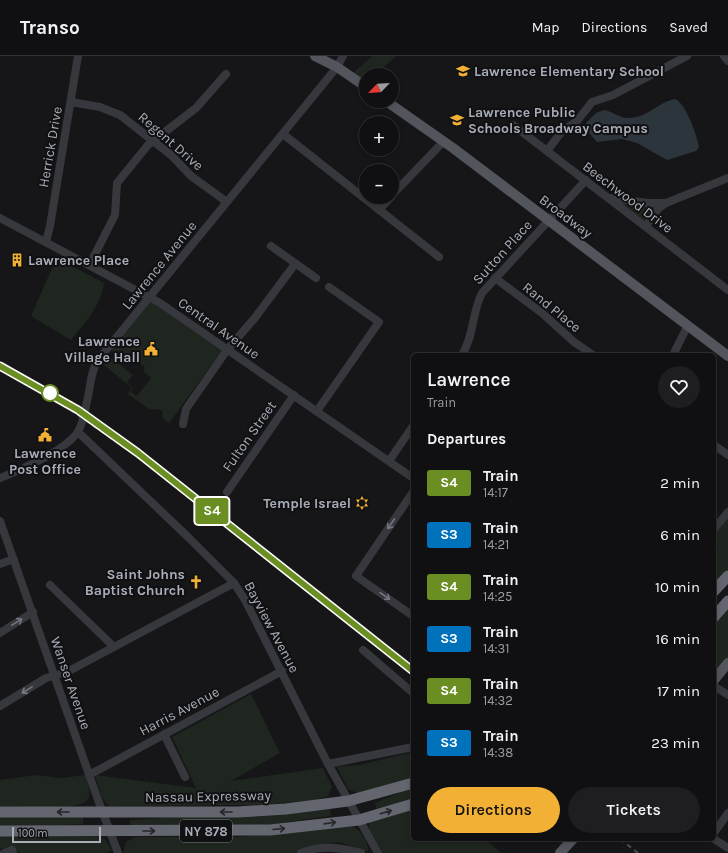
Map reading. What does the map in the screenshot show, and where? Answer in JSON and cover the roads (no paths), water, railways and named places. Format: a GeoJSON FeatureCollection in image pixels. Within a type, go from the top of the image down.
{"type":"FeatureCollection","features":[{"type":"Feature","properties":{"kind":"highway"},"geometry":{"type":"LineString","coordinates":[[716,589],[728,576]]}},
{"type":"Feature","properties":{"kind":"highway"},"geometry":{"type":"LineString","coordinates":[[716,614],[728,600]]}},
{"type":"Feature","properties":{"kind":"highway","name":"Nassau Expressway"},"geometry":{"type":"LineString","coordinates":[[0,812],[263,811],[348,801],[411,784]]}},
{"type":"Feature","properties":{"kind":"highway","name":"NY 878"},"geometry":{"type":"LineString","coordinates":[[0,831],[259,830],[359,820],[411,805]]}},
{"type":"Feature","properties":{"kind":"main road"},"geometry":{"type":"LineString","coordinates":[[315,56],[337,67],[359,82]]}},
{"type":"Feature","properties":{"kind":"main road","name":"Broadway"},"geometry":{"type":"LineString","coordinates":[[396,108],[444,141],[728,356]]}},
{"type":"Feature","properties":{"kind":"main road"},"geometry":{"type":"LineString","coordinates":[[716,678],[728,664]]}},
{"type":"Feature","properties":{"kind":"main road"},"geometry":{"type":"LineString","coordinates":[[565,851],[572,841]]}},
{"type":"Feature","properties":{"kind":"street","name":"Herrick Drive"},"geometry":{"type":"LineString","coordinates":[[46,242],[50,226],[78,56]]}},
{"type":"Feature","properties":{"kind":"street","name":"Lawrence Avenue"},"geometry":{"type":"LineString","coordinates":[[0,478],[33,463],[69,442],[78,432],[84,414],[94,367],[227,202],[284,134],[337,67],[343,56]]}},
{"type":"Feature","properties":{"kind":"street"},"geometry":{"type":"LineString","coordinates":[[547,151],[562,131],[577,121],[592,102],[613,95],[687,56]]}},
{"type":"Feature","properties":{"kind":"street"},"geometry":{"type":"LineString","coordinates":[[724,56],[728,61]]}},
{"type":"Feature","properties":{"kind":"street"},"geometry":{"type":"LineString","coordinates":[[88,264],[93,258],[115,216],[117,183],[148,145],[196,108],[226,74]]}},
{"type":"Feature","properties":{"kind":"street","name":"Regent Drive"},"geometry":{"type":"LineString","coordinates":[[71,102],[100,107],[120,115],[172,155],[191,176],[227,202]]}},
{"type":"Feature","properties":{"kind":"street","name":"Beechwood Drive"},"geometry":{"type":"LineString","coordinates":[[513,125],[728,290]]}},
{"type":"Feature","properties":{"kind":"street"},"geometry":{"type":"LineString","coordinates":[[284,134],[439,257]]}},
{"type":"Feature","properties":{"kind":"street"},"geometry":{"type":"LineString","coordinates":[[399,188],[444,141]]}},
{"type":"Feature","properties":{"kind":"street"},"geometry":{"type":"LineString","coordinates":[[608,198],[648,203],[666,202],[728,178]]}},
{"type":"Feature","properties":{"kind":"street","name":"Sutton Place"},"geometry":{"type":"LineString","coordinates":[[464,353],[479,299],[495,278],[586,180]]}},
{"type":"Feature","properties":{"kind":"street"},"geometry":{"type":"LineString","coordinates":[[646,226],[659,208],[666,202]]}},
{"type":"Feature","properties":{"kind":"street"},"geometry":{"type":"LineString","coordinates":[[378,210],[384,204]]}},
{"type":"Feature","properties":{"kind":"street","name":"Central Avenue"},"geometry":{"type":"LineString","coordinates":[[0,218],[150,297],[411,477]]}},
{"type":"Feature","properties":{"kind":"street"},"geometry":{"type":"LineString","coordinates":[[271,246],[316,278]]}},
{"type":"Feature","properties":{"kind":"street"},"geometry":{"type":"LineString","coordinates":[[183,424],[186,409],[227,350],[254,319],[295,264]]}},
{"type":"Feature","properties":{"kind":"street","name":"Rand Place"},"geometry":{"type":"LineString","coordinates":[[495,278],[542,313],[574,342],[590,353]]}},
{"type":"Feature","properties":{"kind":"street"},"geometry":{"type":"LineString","coordinates":[[317,411],[379,322],[329,287]]}},
{"type":"Feature","properties":{"kind":"street"},"geometry":{"type":"LineString","coordinates":[[674,353],[688,325]]}},
{"type":"Feature","properties":{"kind":"street","name":"Fulton Street"},"geometry":{"type":"LineString","coordinates":[[227,492],[294,395]]}},
{"type":"Feature","properties":{"kind":"street"},"geometry":{"type":"LineString","coordinates":[[389,461],[411,429]]}},
{"type":"Feature","properties":{"kind":"street","name":"Bayview Avenue"},"geometry":{"type":"LineString","coordinates":[[78,432],[234,583],[245,600],[282,671],[328,764],[378,853]]}},
{"type":"Feature","properties":{"kind":"street"},"geometry":{"type":"LineString","coordinates":[[716,446],[728,455]]}},
{"type":"Feature","properties":{"kind":"street"},"geometry":{"type":"LineString","coordinates":[[411,495],[356,576],[411,615]]}},
{"type":"Feature","properties":{"kind":"street"},"geometry":{"type":"LineString","coordinates":[[716,527],[728,512]]}},
{"type":"Feature","properties":{"kind":"street","name":"Wanser Avenue"},"geometry":{"type":"LineString","coordinates":[[0,520],[102,812],[118,853]]}},
{"type":"Feature","properties":{"kind":"street"},"geometry":{"type":"LineString","coordinates":[[0,564],[14,559]]}},
{"type":"Feature","properties":{"kind":"street"},"geometry":{"type":"LineString","coordinates":[[0,706],[46,678],[55,676],[234,583]]}},
{"type":"Feature","properties":{"kind":"street"},"geometry":{"type":"LineString","coordinates":[[50,585],[114,646]]}},
{"type":"Feature","properties":{"kind":"street"},"geometry":{"type":"LineString","coordinates":[[0,632],[33,612]]}},
{"type":"Feature","properties":{"kind":"street"},"geometry":{"type":"LineString","coordinates":[[363,650],[411,691]]}},
{"type":"Feature","properties":{"kind":"street","name":"Harris Avenue"},"geometry":{"type":"LineString","coordinates":[[89,775],[282,671]]}},
{"type":"Feature","properties":{"kind":"street"},"geometry":{"type":"LineString","coordinates":[[716,687],[728,696]]}},
{"type":"Feature","properties":{"kind":"street"},"geometry":{"type":"LineString","coordinates":[[164,734],[185,777]]}},
{"type":"Feature","properties":{"kind":"street"},"geometry":{"type":"LineString","coordinates":[[328,764],[411,747]]}},
{"type":"Feature","properties":{"kind":"street"},"geometry":{"type":"LineString","coordinates":[[716,830],[728,813]]}},
{"type":"Feature","properties":{"kind":"street"},"geometry":{"type":"LineString","coordinates":[[716,840],[728,848]]}},
{"type":"Feature","properties":{"kind":"street"},"geometry":{"type":"LineString","coordinates":[[301,853],[326,847],[339,847],[361,853]]}},
{"type":"Feature","properties":{"kind":"railway"},"geometry":{"type":"LineString","coordinates":[[0,370],[71,410],[136,456],[411,673]]}},
{"type":"Feature","properties":{"kind":"railway"},"geometry":{"type":"LineString","coordinates":[[623,841],[638,853]]}},
{"type":"Feature","properties":{"kind":"train","name":"S4"},"geometry":{"type":"LineString","coordinates":[[0,366],[78,410],[138,453],[411,669]]}},
{"type":"Feature","properties":{"kind":"place","name":"Lawrence Elementary School"},"geometry":{"type":"Point","coordinates":[463,71]}},
{"type":"Feature","properties":{"kind":"place","name":"Lawrence Public Schools Broadway Campus"},"geometry":{"type":"Point","coordinates":[457,120]}},
{"type":"Feature","properties":{"kind":"place","name":"Lawrence Place"},"geometry":{"type":"Point","coordinates":[17,260]}},
{"type":"Feature","properties":{"kind":"place","name":"Lawrence Village Hall"},"geometry":{"type":"Point","coordinates":[151,349]}},
{"type":"Feature","properties":{"kind":"place","name":"Lawrence Post Office"},"geometry":{"type":"Point","coordinates":[45,435]}},
{"type":"Feature","properties":{"kind":"place","name":"Temple Israel"},"geometry":{"type":"Point","coordinates":[362,503]}},
{"type":"Feature","properties":{"kind":"place","name":"Saint Johns Baptist Church"},"geometry":{"type":"Point","coordinates":[196,582]}}]}
